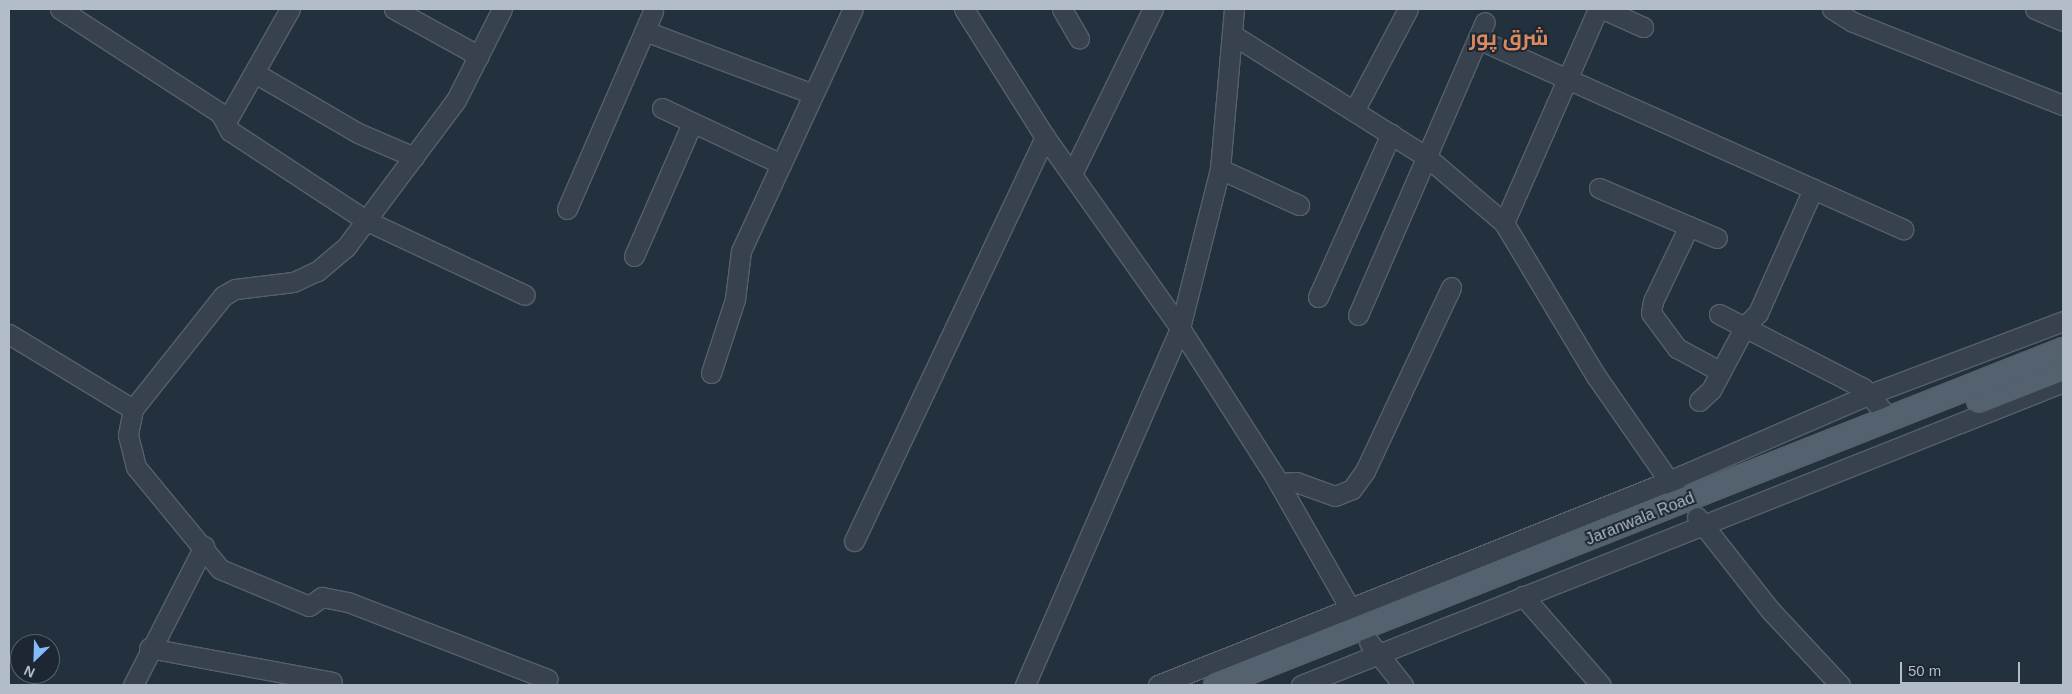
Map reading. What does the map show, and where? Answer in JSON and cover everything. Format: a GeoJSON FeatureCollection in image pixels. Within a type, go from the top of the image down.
{"type":"FeatureCollection","features":[{"type":"Feature","properties":{"kind":"main road","name":"Jaranwala Road"},"geometry":{"type":"LineString","coordinates":[[1694,514],[1890,419],[2063,350]]}},
{"type":"Feature","properties":{"kind":"main road","name":"Jaranwala Road"},"geometry":{"type":"LineString","coordinates":[[1261,685],[2063,368]]}},
{"type":"Feature","properties":{"kind":"main road","name":"Jaranwala Road"},"geometry":{"type":"LineString","coordinates":[[1216,685],[1370,642]]}},
{"type":"Feature","properties":{"kind":"street"},"geometry":{"type":"LineString","coordinates":[[60,9],[220,113],[230,131],[367,221],[525,295]]}},
{"type":"Feature","properties":{"kind":"street"},"geometry":{"type":"LineString","coordinates":[[226,122],[290,9]]}},
{"type":"Feature","properties":{"kind":"street"},"geometry":{"type":"LineString","coordinates":[[394,9],[479,56]]}},
{"type":"Feature","properties":{"kind":"street"},"geometry":{"type":"LineString","coordinates":[[502,9],[456,100],[367,221],[317,271],[293,282],[235,290],[223,296],[133,409],[128,435],[130,456],[204,546],[207,556],[220,569],[309,606],[322,597],[348,602],[548,680]]}},
{"type":"Feature","properties":{"kind":"street"},"geometry":{"type":"LineString","coordinates":[[711,373],[735,299],[741,251],[853,9]]}},
{"type":"Feature","properties":{"kind":"street"},"geometry":{"type":"LineString","coordinates":[[964,9],[1045,137],[1180,328],[1279,483],[1370,642],[1403,685]]}},
{"type":"Feature","properties":{"kind":"street"},"geometry":{"type":"LineString","coordinates":[[1062,9],[1078,39]]}},
{"type":"Feature","properties":{"kind":"street"},"geometry":{"type":"LineString","coordinates":[[1025,685],[1180,328],[1220,169],[1234,9]]}},
{"type":"Feature","properties":{"kind":"street"},"geometry":{"type":"LineString","coordinates":[[1354,110],[1408,9]]}},
{"type":"Feature","properties":{"kind":"street"},"geometry":{"type":"LineString","coordinates":[[1504,223],[1569,79],[1598,9]]}},
{"type":"Feature","properties":{"kind":"street"},"geometry":{"type":"LineString","coordinates":[[1603,9],[1643,27]]}},
{"type":"Feature","properties":{"kind":"street"},"geometry":{"type":"LineString","coordinates":[[1832,9],[1862,26],[2063,105]]}},
{"type":"Feature","properties":{"kind":"street"},"geometry":{"type":"LineString","coordinates":[[2035,9],[2063,21]]}},
{"type":"Feature","properties":{"kind":"street"},"geometry":{"type":"LineString","coordinates":[[1072,174],[1150,10]]}},
{"type":"Feature","properties":{"kind":"street"},"geometry":{"type":"LineString","coordinates":[[567,209],[653,11]]}},
{"type":"Feature","properties":{"kind":"street"},"geometry":{"type":"LineString","coordinates":[[1358,315],[1428,158],[1481,30],[1569,79],[1903,229]]}},
{"type":"Feature","properties":{"kind":"street"},"geometry":{"type":"LineString","coordinates":[[645,31],[813,94]]}},
{"type":"Feature","properties":{"kind":"street"},"geometry":{"type":"LineString","coordinates":[[1233,35],[1428,158],[1504,223],[1596,376],[1669,481],[1771,611],[1840,685]]}},
{"type":"Feature","properties":{"kind":"street"},"geometry":{"type":"LineString","coordinates":[[255,73],[358,133],[414,157]]}},
{"type":"Feature","properties":{"kind":"street"},"geometry":{"type":"LineString","coordinates":[[662,108],[781,164]]}},
{"type":"Feature","properties":{"kind":"street"},"geometry":{"type":"LineString","coordinates":[[634,256],[692,123]]}},
{"type":"Feature","properties":{"kind":"street"},"geometry":{"type":"LineString","coordinates":[[1318,297],[1391,134]]}},
{"type":"Feature","properties":{"kind":"street"},"geometry":{"type":"LineString","coordinates":[[854,541],[1045,137]]}},
{"type":"Feature","properties":{"kind":"street"},"geometry":{"type":"LineString","coordinates":[[1220,169],[1299,205]]}},
{"type":"Feature","properties":{"kind":"street"},"geometry":{"type":"LineString","coordinates":[[1599,188],[1717,238]]}},
{"type":"Feature","properties":{"kind":"street"},"geometry":{"type":"LineString","coordinates":[[1699,402],[1722,372],[1745,326],[1758,313],[1813,189]]}},
{"type":"Feature","properties":{"kind":"street"},"geometry":{"type":"LineString","coordinates":[[1689,226],[1653,301],[1651,313],[1677,348],[1722,372]]}},
{"type":"Feature","properties":{"kind":"street"},"geometry":{"type":"LineString","coordinates":[[1279,483],[1304,484],[1335,496],[1352,489],[1365,471],[1451,287]]}},
{"type":"Feature","properties":{"kind":"street"},"geometry":{"type":"LineString","coordinates":[[1719,314],[1745,326],[1870,394],[1890,419]]}},
{"type":"Feature","properties":{"kind":"street"},"geometry":{"type":"LineString","coordinates":[[1158,685],[1669,481],[1870,394],[2063,321]]}},
{"type":"Feature","properties":{"kind":"street"},"geometry":{"type":"LineString","coordinates":[[9,334],[133,409]]}},
{"type":"Feature","properties":{"kind":"street"},"geometry":{"type":"LineString","coordinates":[[1301,685],[1370,642],[1523,596],[1694,514],[2063,382]]}},
{"type":"Feature","properties":{"kind":"street"},"geometry":{"type":"LineString","coordinates":[[133,685],[149,648],[204,546]]}},
{"type":"Feature","properties":{"kind":"street"},"geometry":{"type":"LineString","coordinates":[[1523,596],[1601,685]]}},
{"type":"Feature","properties":{"kind":"street"},"geometry":{"type":"LineString","coordinates":[[149,648],[332,682]]}},
{"type":"Feature","properties":{"kind":"district","name":"شرق پور"},"geometry":{"type":"Point","coordinates":[1509,38]}}]}
